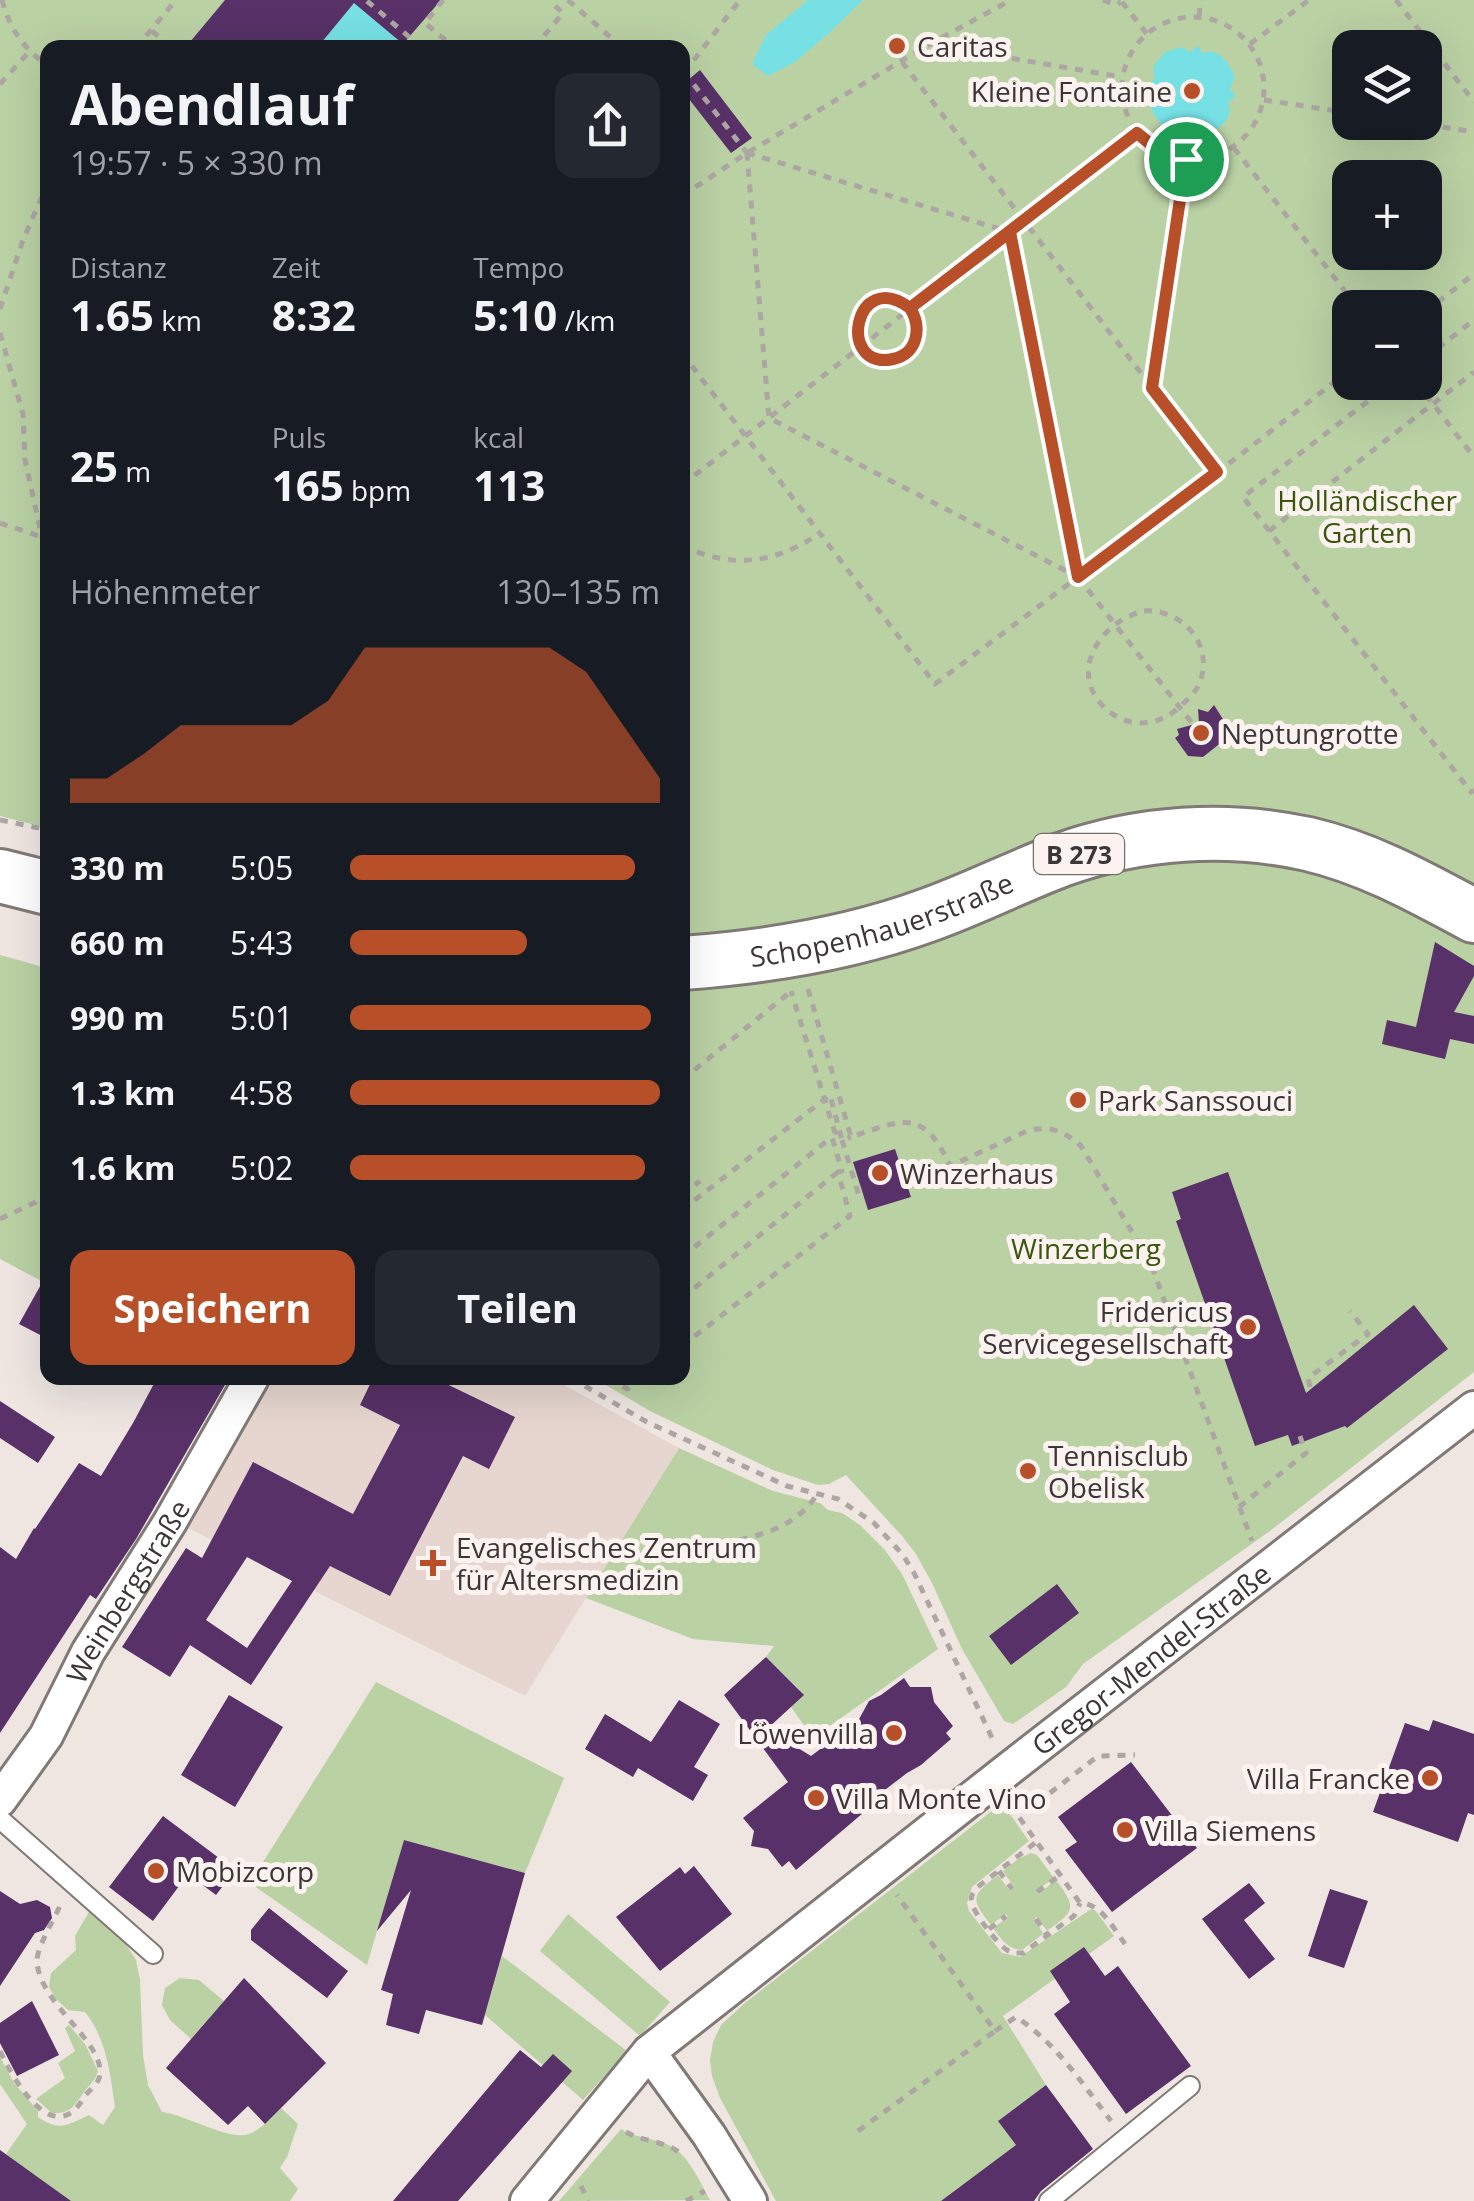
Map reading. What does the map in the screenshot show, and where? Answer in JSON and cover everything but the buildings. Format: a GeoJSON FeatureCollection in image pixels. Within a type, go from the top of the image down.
{"type":"FeatureCollection","features":[{"type":"Feature","properties":{"kind":"main road","name":"Schopenhauerstraße"},"geometry":{"type":"LineString","coordinates":[[690,961],[778,953],[873,933],[928,915],[1061,860],[1145,839],[1195,834],[1266,837],[1350,856],[1404,878],[1474,916]]}},
{"type":"Feature","properties":{"kind":"main road"},"geometry":{"type":"LineString","coordinates":[[0,876],[40,886]]}},
{"type":"Feature","properties":{"kind":"street","name":"Weinbergstraße"},"geometry":{"type":"LineString","coordinates":[[0,1800],[46,1736],[88,1652],[170,1522],[248,1385]]}},
{"type":"Feature","properties":{"kind":"street","name":"Gregor-Mendel-Straße"},"geometry":{"type":"LineString","coordinates":[[526,2201],[649,2052],[1474,1408]]}},
{"type":"Feature","properties":{"kind":"street"},"geometry":{"type":"LineString","coordinates":[[649,2052],[750,2201]]}},
{"type":"Feature","properties":{"kind":"lane"},"geometry":{"type":"LineString","coordinates":[[0,1820],[153,1954]]}},
{"type":"Feature","properties":{"kind":"lane"},"geometry":{"type":"LineString","coordinates":[[1048,2201],[1190,2086]]}},
{"type":"Feature","properties":{"kind":"path"},"geometry":{"type":"LineString","coordinates":[[2,0],[16,35],[40,60]]}},
{"type":"Feature","properties":{"kind":"path"},"geometry":{"type":"LineString","coordinates":[[143,40],[176,0]]}},
{"type":"Feature","properties":{"kind":"path"},"geometry":{"type":"LineString","coordinates":[[443,0],[424,22],[445,39]]}},
{"type":"Feature","properties":{"kind":"path"},"geometry":{"type":"LineString","coordinates":[[541,40],[563,13],[554,5],[558,0]]}},
{"type":"Feature","properties":{"kind":"path"},"geometry":{"type":"LineString","coordinates":[[568,0],[614,40]]}},
{"type":"Feature","properties":{"kind":"path"},"geometry":{"type":"LineString","coordinates":[[690,64],[740,0]]}},
{"type":"Feature","properties":{"kind":"path"},"geometry":{"type":"LineString","coordinates":[[690,191],[930,44],[1011,0]]}},
{"type":"Feature","properties":{"kind":"path"},"geometry":{"type":"LineString","coordinates":[[1102,0],[1116,4],[1123,1],[1146,34]]}},
{"type":"Feature","properties":{"kind":"path"},"geometry":{"type":"LineString","coordinates":[[1199,16],[1200,0]]}},
{"type":"Feature","properties":{"kind":"path"},"geometry":{"type":"LineString","coordinates":[[1250,44],[1309,0]]}},
{"type":"Feature","properties":{"kind":"path"},"geometry":{"type":"LineString","coordinates":[[1396,0],[1474,102]]}},
{"type":"Feature","properties":{"kind":"path"},"geometry":{"type":"LineString","coordinates":[[367,1],[413,40]]}},
{"type":"Feature","properties":{"kind":"path"},"geometry":{"type":"LineString","coordinates":[[1199,16],[1227,24],[1250,44],[1263,70],[1264,100],[1254,126],[1234,147],[1211,158],[1186,159],[1159,151],[1137,133],[1124,106],[1122,76],[1130,54],[1146,34],[1170,20],[1199,16]]}},
{"type":"Feature","properties":{"kind":"path"},"geometry":{"type":"LineString","coordinates":[[152,30],[163,40]]}},
{"type":"Feature","properties":{"kind":"path"},"geometry":{"type":"LineString","coordinates":[[930,44],[1122,76]]}},
{"type":"Feature","properties":{"kind":"path"},"geometry":{"type":"LineString","coordinates":[[0,84],[29,52]]}},
{"type":"Feature","properties":{"kind":"path"},"geometry":{"type":"LineString","coordinates":[[902,62],[1217,472]]}},
{"type":"Feature","properties":{"kind":"path"},"geometry":{"type":"LineString","coordinates":[[690,82],[747,153],[769,418]]}},
{"type":"Feature","properties":{"kind":"path"},"geometry":{"type":"LineString","coordinates":[[1264,100],[1332,110]]}},
{"type":"Feature","properties":{"kind":"path"},"geometry":{"type":"LineString","coordinates":[[1442,127],[1474,132]]}},
{"type":"Feature","properties":{"kind":"path"},"geometry":{"type":"LineString","coordinates":[[690,478],[1137,133]]}},
{"type":"Feature","properties":{"kind":"path"},"geometry":{"type":"LineString","coordinates":[[1234,147],[1344,290]]}},
{"type":"Feature","properties":{"kind":"path"},"geometry":{"type":"LineString","coordinates":[[747,153],[1010,232]]}},
{"type":"Feature","properties":{"kind":"path"},"geometry":{"type":"LineString","coordinates":[[1152,388],[1186,159]]}},
{"type":"Feature","properties":{"kind":"path"},"geometry":{"type":"LineString","coordinates":[[0,310],[40,201]]}},
{"type":"Feature","properties":{"kind":"path"},"geometry":{"type":"LineString","coordinates":[[1010,232],[1078,577]]}},
{"type":"Feature","properties":{"kind":"path"},"geometry":{"type":"LineString","coordinates":[[1442,299],[1474,274]]}},
{"type":"Feature","properties":{"kind":"path"},"geometry":{"type":"LineString","coordinates":[[882,298],[910,308],[918,327],[917,337],[906,354],[888,360],[862,346],[857,327],[865,308],[882,298]]}},
{"type":"Feature","properties":{"kind":"path"},"geometry":{"type":"LineString","coordinates":[[1442,345],[1474,320]]}},
{"type":"Feature","properties":{"kind":"path"},"geometry":{"type":"LineString","coordinates":[[0,334],[24,414],[25,460],[40,528]]}},
{"type":"Feature","properties":{"kind":"path"},"geometry":{"type":"LineString","coordinates":[[690,364],[935,684],[1332,384]]}},
{"type":"Feature","properties":{"kind":"path"},"geometry":{"type":"LineString","coordinates":[[1269,531],[1474,372]]}},
{"type":"Feature","properties":{"kind":"path"},"geometry":{"type":"LineString","coordinates":[[1370,400],[1243,497],[1471,792],[1474,790]]}},
{"type":"Feature","properties":{"kind":"path"},"geometry":{"type":"LineString","coordinates":[[1429,400],[1474,458]]}},
{"type":"Feature","properties":{"kind":"path"},"geometry":{"type":"LineString","coordinates":[[769,418],[1078,577],[1192,723]]}},
{"type":"Feature","properties":{"kind":"path"},"geometry":{"type":"LineString","coordinates":[[0,523],[40,536]]}},
{"type":"Feature","properties":{"kind":"path"},"geometry":{"type":"LineString","coordinates":[[690,550],[728,561],[753,561],[800,547],[820,533]]}},
{"type":"Feature","properties":{"kind":"path"},"geometry":{"type":"LineString","coordinates":[[1160,611],[1192,630],[1201,647],[1202,672],[1196,690],[1180,707],[1164,718],[1140,723],[1108,712],[1092,687],[1090,662],[1106,631],[1134,613],[1160,611]]}},
{"type":"Feature","properties":{"kind":"path"},"geometry":{"type":"LineString","coordinates":[[0,820],[40,828]]}},
{"type":"Feature","properties":{"kind":"path"},"geometry":{"type":"LineString","coordinates":[[807,988],[851,1137]]}},
{"type":"Feature","properties":{"kind":"path"},"geometry":{"type":"LineString","coordinates":[[690,1074],[792,991],[835,1132],[831,1134],[842,1171],[690,1292]]}},
{"type":"Feature","properties":{"kind":"path"},"geometry":{"type":"LineString","coordinates":[[690,1204],[830,1095],[860,1199]]}},
{"type":"Feature","properties":{"kind":"path"},"geometry":{"type":"LineString","coordinates":[[842,1140],[887,1124],[915,1124],[927,1129],[939,1142],[950,1166],[1027,1131],[1056,1129],[1068,1134],[1081,1146],[1151,1264],[1239,1505],[1306,1453],[1298,1431]]}},
{"type":"Feature","properties":{"kind":"path"},"geometry":{"type":"LineString","coordinates":[[690,1250],[832,1138]]}},
{"type":"Feature","properties":{"kind":"path"},"geometry":{"type":"LineString","coordinates":[[690,1340],[850,1216],[838,1172]]}},
{"type":"Feature","properties":{"kind":"path"},"geometry":{"type":"LineString","coordinates":[[690,1188],[700,1181]]}},
{"type":"Feature","properties":{"kind":"path"},"geometry":{"type":"LineString","coordinates":[[0,1220],[40,1197]]}},
{"type":"Feature","properties":{"kind":"path"},"geometry":{"type":"LineString","coordinates":[[1310,1387],[1308,1378],[1368,1334],[1350,1311]]}},
{"type":"Feature","properties":{"kind":"path"},"geometry":{"type":"LineString","coordinates":[[583,1385],[647,1422],[787,1486],[838,1498],[874,1523],[903,1555],[914,1574],[1010,1768]]}},
{"type":"Feature","properties":{"kind":"path"},"geometry":{"type":"LineString","coordinates":[[678,1552],[764,1534],[803,1512],[817,1494]]}},
{"type":"Feature","properties":{"kind":"path"},"geometry":{"type":"LineString","coordinates":[[1080,1903],[1019,1817],[1098,1756],[1135,1754]]}},
{"type":"Feature","properties":{"kind":"path"},"geometry":{"type":"LineString","coordinates":[[1036,1843],[975,1888],[972,1906],[989,1930],[1004,1949],[1023,1953],[1074,1916],[1080,1903]]}},
{"type":"Feature","properties":{"kind":"path"},"geometry":{"type":"LineString","coordinates":[[998,1870],[1012,1889]]}},
{"type":"Feature","properties":{"kind":"path"},"geometry":{"type":"LineString","coordinates":[[1037,1892],[1060,1875]]}},
{"type":"Feature","properties":{"kind":"path"},"geometry":{"type":"LineString","coordinates":[[0,2051],[24,2093],[55,2116],[71,2113],[99,2080],[94,2054],[49,1996],[36,1958],[62,1903],[76,1886]]}},
{"type":"Feature","properties":{"kind":"path"},"geometry":{"type":"LineString","coordinates":[[892,1889],[995,2031]]}},
{"type":"Feature","properties":{"kind":"path"},"geometry":{"type":"LineString","coordinates":[[1080,1903],[1097,1908],[1126,1944]]}},
{"type":"Feature","properties":{"kind":"path"},"geometry":{"type":"LineString","coordinates":[[989,1930],[1006,1916]]}},
{"type":"Feature","properties":{"kind":"path"},"geometry":{"type":"LineString","coordinates":[[1036,1919],[1048,1935]]}},
{"type":"Feature","properties":{"kind":"path"},"geometry":{"type":"LineString","coordinates":[[858,2131],[1016,2017],[1040,2033],[1072,2069],[1124,2139]]}},
{"type":"Feature","properties":{"kind":"path"},"geometry":{"type":"LineString","coordinates":[[600,2112],[636,2138],[670,2145],[683,2155]]}},
{"type":"Feature","properties":{"kind":"path"},"geometry":{"type":"LineString","coordinates":[[698,2179],[710,2200]]}},
{"type":"Feature","properties":{"kind":"path"},"geometry":{"type":"LineString","coordinates":[[686,2201],[705,2191]]}},
{"type":"Feature","properties":{"kind":"shaded area","name":"Evangelisches Zentrum für Altersmedizin"},"geometry":{"type":"Polygon","coordinates":[[[262,1385],[564,1385],[679,1448],[525,1696],[186,1527],[262,1385]]]}},
{"type":"Feature","properties":{"kind":"green space","name":"Park Sanssouci"},"geometry":{"type":"Polygon","coordinates":[[[0,0],[1474,0],[1474,1372],[1274,1528],[1083,1664],[1066,1687],[1013,1724],[1004,1721],[962,1649],[916,1554],[846,1475],[818,1485],[773,1470],[650,1411],[606,1385],[690,1385],[690,40],[40,40],[40,826],[0,816],[0,0]]]}},
{"type":"Feature","properties":{"kind":"green space"},"geometry":{"type":"Polygon","coordinates":[[[0,955],[40,966],[40,1280],[0,1259],[0,955]]]}},
{"type":"Feature","properties":{"kind":"green space"},"geometry":{"type":"Polygon","coordinates":[[[679,1448],[773,1491],[820,1503],[860,1525],[902,1574],[938,1649],[813,1738],[791,1707],[801,1693],[799,1689],[766,1657],[774,1646],[693,1639],[586,1598],[679,1448]]]}},
{"type":"Feature","properties":{"kind":"green space"},"geometry":{"type":"Polygon","coordinates":[[[376,1682],[564,1778],[525,1873],[404,1840],[367,1965],[250,1883],[376,1682]]]}},
{"type":"Feature","properties":{"kind":"green space"},"geometry":{"type":"Polygon","coordinates":[[[1002,1803],[1029,1841],[972,1887],[967,1903],[1002,1953],[1020,1957],[1091,1909],[1114,1936],[1003,2016],[1046,2085],[999,2120],[1016,2145],[970,2201],[776,2201],[712,2076],[713,2042],[721,2025],[1002,1803]]]}},
{"type":"Feature","properties":{"kind":"green space"},"geometry":{"type":"Polygon","coordinates":[[[1031,1853],[1037,1855],[1054,1878],[1036,1891],[1038,1894],[1056,1880],[1068,1897],[1070,1909],[1047,1931],[1035,1918],[1043,1934],[1022,1950],[1009,1946],[993,1928],[1008,1917],[1006,1914],[991,1925],[976,1898],[998,1875],[1009,1890],[1014,1887],[1003,1871],[1031,1853]]]}},
{"type":"Feature","properties":{"kind":"green space"},"geometry":{"type":"Polygon","coordinates":[[[90,1910],[120,1935],[136,1960],[148,2085],[162,2112],[240,2135],[258,2129],[281,2108],[298,2124],[280,2168],[298,2189],[290,2201],[43,2201],[6,2154],[27,2124],[0,2084],[0,2057],[14,2083],[38,2111],[38,2117],[46,2122],[64,2125],[89,2115],[103,2125],[115,2107],[106,2057],[92,2023],[85,2012],[68,2010],[49,1987],[51,1973],[76,1950],[75,1936],[90,1910]]]}},
{"type":"Feature","properties":{"kind":"green space"},"geometry":{"type":"Polygon","coordinates":[[[568,1914],[670,2002],[640,2036],[540,1951],[568,1914]]]}},
{"type":"Feature","properties":{"kind":"green space"},"geometry":{"type":"Polygon","coordinates":[[[502,1956],[627,2051],[583,2100],[485,2015],[502,1956]]]}},
{"type":"Feature","properties":{"kind":"green space"},"geometry":{"type":"Polygon","coordinates":[[[180,1978],[199,1980],[224,2001],[191,2039],[170,2020],[162,2005],[165,1988],[180,1978]]]}},
{"type":"Feature","properties":{"kind":"green space"},"geometry":{"type":"Polygon","coordinates":[[[69,2025],[85,2044],[98,2071],[71,2108],[52,2113],[36,2099],[65,2078],[58,2063],[75,2051],[65,2028],[69,2025]]]}},
{"type":"Feature","properties":{"kind":"green space"},"geometry":{"type":"Polygon","coordinates":[[[621,2129],[681,2153],[710,2200],[559,2201],[621,2129]]]}},
{"type":"Feature","properties":{"kind":"water"},"geometry":{"type":"Polygon","coordinates":[[[808,0],[863,0],[795,62],[768,76],[752,64],[766,35],[808,0]]]}},
{"type":"Feature","properties":{"kind":"water"},"geometry":{"type":"Polygon","coordinates":[[[354,3],[399,40],[324,40],[354,3]]]}},
{"type":"Feature","properties":{"kind":"water","name":"Kleine Fontaine"},"geometry":{"type":"Polygon","coordinates":[[[1198,46],[1203,53],[1214,52],[1226,62],[1235,77],[1230,89],[1236,96],[1228,102],[1229,114],[1220,126],[1204,134],[1193,129],[1186,134],[1180,127],[1169,127],[1157,118],[1149,103],[1153,92],[1147,85],[1155,79],[1153,67],[1165,52],[1182,47],[1190,52],[1198,46]]]}},
{"type":"Feature","properties":{"kind":"place","name":"Caritas"},"geometry":{"type":"Point","coordinates":[897,46]}},
{"type":"Feature","properties":{"kind":"place","name":"Kleine Fontaine"},"geometry":{"type":"Point","coordinates":[1192,91]}},
{"type":"Feature","properties":{"kind":"place","name":"Neptungrotte"},"geometry":{"type":"Point","coordinates":[1201,733]}},
{"type":"Feature","properties":{"kind":"place","name":"Park Sanssouci"},"geometry":{"type":"Point","coordinates":[1078,1100]}},
{"type":"Feature","properties":{"kind":"place","name":"Winzerhaus"},"geometry":{"type":"Point","coordinates":[880,1173]}},
{"type":"Feature","properties":{"kind":"place","name":"Fridericus Servicegesellschaft"},"geometry":{"type":"Point","coordinates":[1248,1327]}},
{"type":"Feature","properties":{"kind":"place","name":"Tennisclub Obelisk"},"geometry":{"type":"Point","coordinates":[1028,1471]}},
{"type":"Feature","properties":{"kind":"place","name":"Evangelisches Zentrum für Altersmedizin"},"geometry":{"type":"Point","coordinates":[433,1563]}},
{"type":"Feature","properties":{"kind":"place","name":"Löwenvilla"},"geometry":{"type":"Point","coordinates":[894,1733]}},
{"type":"Feature","properties":{"kind":"place","name":"Villa Francke"},"geometry":{"type":"Point","coordinates":[1430,1778]}},
{"type":"Feature","properties":{"kind":"place","name":"Villa Monte Vino"},"geometry":{"type":"Point","coordinates":[816,1798]}},
{"type":"Feature","properties":{"kind":"place","name":"Villa Siemens"},"geometry":{"type":"Point","coordinates":[1125,1830]}},
{"type":"Feature","properties":{"kind":"place","name":"Mobizcorp"},"geometry":{"type":"Point","coordinates":[156,1871]}},
{"type":"Feature","properties":{"kind":"route"},"geometry":{"type":"LineString","coordinates":[[1186,159],[1152,388],[1217,472],[1078,577],[1010,232],[910,308],[882,298],[865,308],[859,317],[858,337],[868,353],[888,360],[898,358],[906,354],[917,337],[916,317],[910,308],[1137,133],[1159,151],[1186,159]]}},
{"type":"Feature","properties":{"kind":"park label","name":"Holländischer Garten"},"geometry":{"type":"Point","coordinates":[1367,516]}},
{"type":"Feature","properties":{"kind":"park label","name":"Winzerberg"},"geometry":{"type":"Point","coordinates":[1086,1248]}}]}
